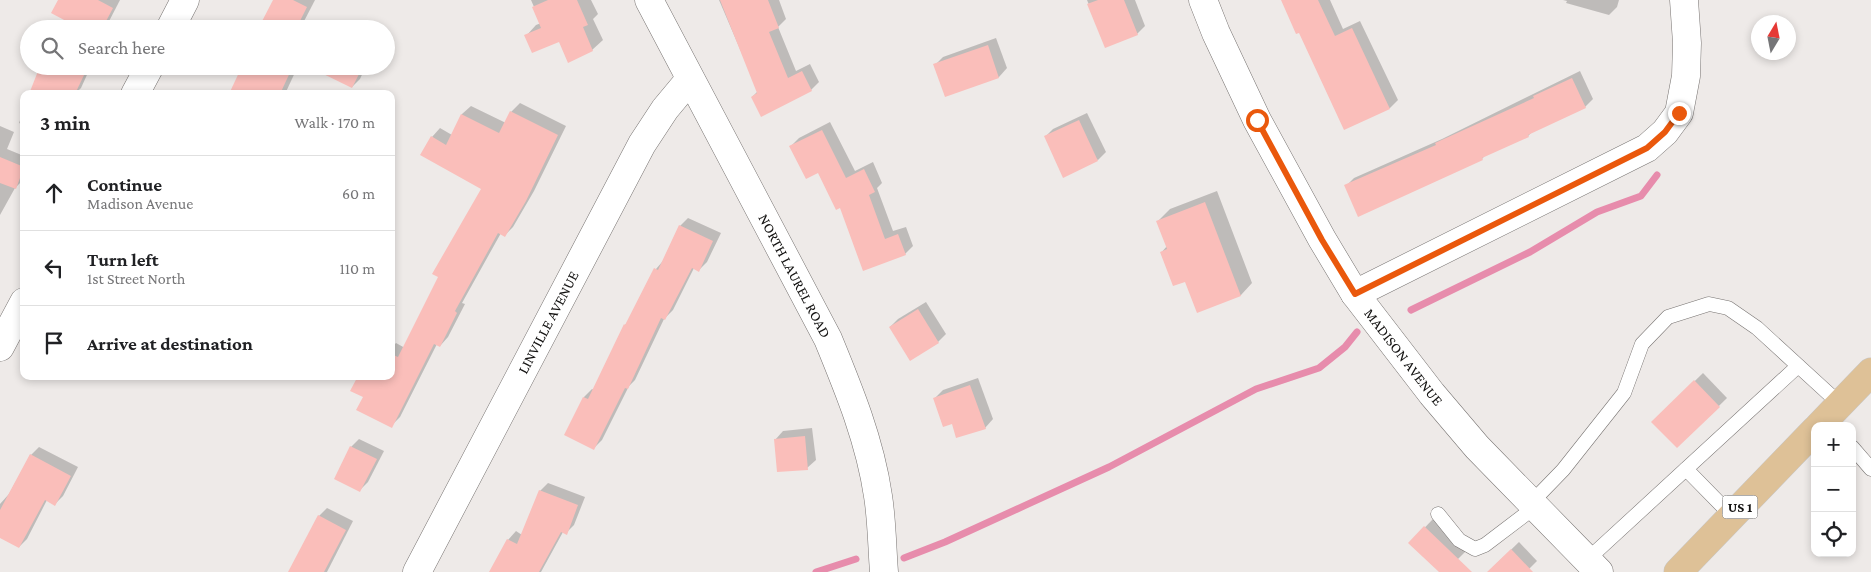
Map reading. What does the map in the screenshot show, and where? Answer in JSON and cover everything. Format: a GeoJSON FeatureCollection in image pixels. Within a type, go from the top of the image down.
{"type":"FeatureCollection","features":[{"type":"Feature","properties":{"kind":"main road","name":"US 1"},"geometry":{"type":"LineString","coordinates":[[1678,572],[1827,421],[1871,372]]}},
{"type":"Feature","properties":{"kind":"street"},"geometry":{"type":"LineString","coordinates":[[175,20],[185,0]]}},
{"type":"Feature","properties":{"kind":"street","name":"NORTH LAUREL ROAD"},"geometry":{"type":"LineString","coordinates":[[649,0],[828,339],[849,389],[866,440],[878,496],[884,572]]}},
{"type":"Feature","properties":{"kind":"street","name":"MADISON AVENUE"},"geometry":{"type":"LineString","coordinates":[[1203,0],[1216,33],[1257,120],[1322,240],[1355,294],[1432,394],[1477,447],[1593,566]]}},
{"type":"Feature","properties":{"kind":"street"},"geometry":{"type":"LineString","coordinates":[[1355,294],[1647,148],[1665,132],[1679,113],[1686,76],[1684,0]]}},
{"type":"Feature","properties":{"kind":"street"},"geometry":{"type":"LineString","coordinates":[[137,90],[145,75]]}},
{"type":"Feature","properties":{"kind":"street","name":"LINVILLE AVENUE"},"geometry":{"type":"LineString","coordinates":[[417,572],[642,144],[665,110],[690,79]]}},
{"type":"Feature","properties":{"kind":"street"},"geometry":{"type":"LineString","coordinates":[[0,347],[20,310]]}},
{"type":"Feature","properties":{"kind":"lane"},"geometry":{"type":"LineString","coordinates":[[1438,514],[1459,540],[1475,549],[1485,546],[1533,505],[1624,393],[1642,344],[1668,317],[1709,304],[1728,308],[1756,328],[1798,366],[1827,421]]}},
{"type":"Feature","properties":{"kind":"lane"},"geometry":{"type":"LineString","coordinates":[[1593,566],[1686,469],[1798,366]]}},
{"type":"Feature","properties":{"kind":"lane"},"geometry":{"type":"LineString","coordinates":[[1856,452],[1871,469]]}},
{"type":"Feature","properties":{"kind":"lane"},"geometry":{"type":"LineString","coordinates":[[1686,469],[1732,516]]}},
{"type":"Feature","properties":{"kind":"building"},"geometry":{"type":"Polygon","coordinates":[[[58,0],[98,0],[113,8],[107,20],[64,20],[51,13],[58,0]]]}},
{"type":"Feature","properties":{"kind":"building"},"geometry":{"type":"Polygon","coordinates":[[[273,0],[293,0],[307,7],[300,20],[263,20],[273,0]]]}},
{"type":"Feature","properties":{"kind":"building"},"geometry":{"type":"Polygon","coordinates":[[[548,0],[577,0],[588,25],[583,27],[593,51],[568,63],[559,42],[532,53],[524,35],[541,28],[532,7],[548,0]]]}},
{"type":"Feature","properties":{"kind":"building"},"geometry":{"type":"Polygon","coordinates":[[[720,0],[768,0],[779,28],[769,32],[788,78],[802,71],[812,91],[761,117],[751,97],[757,93],[720,0]]]}},
{"type":"Feature","properties":{"kind":"building"},"geometry":{"type":"Polygon","coordinates":[[[1098,0],[1124,0],[1138,35],[1105,48],[1087,4],[1098,0]]]}},
{"type":"Feature","properties":{"kind":"building"},"geometry":{"type":"Polygon","coordinates":[[[1281,0],[1318,0],[1335,36],[1352,28],[1390,109],[1344,130],[1299,33],[1296,34],[1281,0]]]}},
{"type":"Feature","properties":{"kind":"building"},"geometry":{"type":"Polygon","coordinates":[[[988,45],[999,78],[945,97],[933,64],[988,45]]]}},
{"type":"Feature","properties":{"kind":"building"},"geometry":{"type":"Polygon","coordinates":[[[36,75],[84,75],[77,90],[31,90],[36,75]]]}},
{"type":"Feature","properties":{"kind":"building"},"geometry":{"type":"Polygon","coordinates":[[[238,75],[289,75],[282,90],[231,90],[238,75]]]}},
{"type":"Feature","properties":{"kind":"building"},"geometry":{"type":"Polygon","coordinates":[[[325,75],[358,75],[352,88],[325,75]]]}},
{"type":"Feature","properties":{"kind":"building"},"geometry":{"type":"Polygon","coordinates":[[[1572,78],[1586,108],[1482,158],[1483,160],[1358,217],[1344,185],[1436,145],[1435,143],[1534,98],[1533,96],[1572,78]]]}},
{"type":"Feature","properties":{"kind":"building"},"geometry":{"type":"Polygon","coordinates":[[[510,111],[558,135],[526,201],[505,237],[498,233],[455,311],[457,313],[440,347],[434,344],[392,428],[356,410],[363,397],[350,391],[356,380],[395,380],[395,356],[398,357],[438,277],[432,274],[481,189],[420,155],[431,136],[446,145],[461,114],[499,133],[510,111]]]}},
{"type":"Feature","properties":{"kind":"building"},"geometry":{"type":"Polygon","coordinates":[[[1079,120],[1098,161],[1063,178],[1044,136],[1079,120]]]}},
{"type":"Feature","properties":{"kind":"building"},"geometry":{"type":"Polygon","coordinates":[[[822,130],[846,178],[864,169],[875,192],[869,195],[885,239],[898,234],[906,255],[863,271],[840,208],[836,210],[818,173],[806,179],[789,146],[822,130]]]}},
{"type":"Feature","properties":{"kind":"building"},"geometry":{"type":"Polygon","coordinates":[[[0,157],[20,165],[20,178],[16,189],[0,183],[0,157]]]}},
{"type":"Feature","properties":{"kind":"building"},"geometry":{"type":"Polygon","coordinates":[[[1205,202],[1241,296],[1197,313],[1185,282],[1173,286],[1160,252],[1167,249],[1156,221],[1205,202]]]}},
{"type":"Feature","properties":{"kind":"building"},"geometry":{"type":"Polygon","coordinates":[[[679,225],[713,241],[699,272],[692,268],[665,320],[661,318],[628,389],[625,388],[594,450],[564,435],[583,397],[588,399],[624,324],[654,268],[658,270],[679,225]]]}},
{"type":"Feature","properties":{"kind":"building"},"geometry":{"type":"Polygon","coordinates":[[[918,309],[939,343],[910,361],[889,327],[918,309]]]}},
{"type":"Feature","properties":{"kind":"building"},"geometry":{"type":"Polygon","coordinates":[[[1694,380],[1720,407],[1677,448],[1651,422],[1694,380]]]}},
{"type":"Feature","properties":{"kind":"building"},"geometry":{"type":"Polygon","coordinates":[[[970,385],[986,429],[956,438],[952,424],[943,427],[933,398],[970,385]]]}},
{"type":"Feature","properties":{"kind":"building"},"geometry":{"type":"Polygon","coordinates":[[[805,436],[808,470],[777,472],[774,439],[805,436]]]}},
{"type":"Feature","properties":{"kind":"building"},"geometry":{"type":"Polygon","coordinates":[[[350,446],[377,459],[360,492],[334,479],[350,446]]]}},
{"type":"Feature","properties":{"kind":"building"},"geometry":{"type":"Polygon","coordinates":[[[30,454],[71,476],[55,506],[45,500],[19,548],[0,538],[0,510],[30,454]]]}},
{"type":"Feature","properties":{"kind":"building"},"geometry":{"type":"Polygon","coordinates":[[[539,490],[578,505],[567,535],[561,532],[539,572],[489,572],[507,539],[517,544],[539,490]]]}},
{"type":"Feature","properties":{"kind":"building"},"geometry":{"type":"Polygon","coordinates":[[[318,515],[346,530],[324,572],[288,572],[318,515]]]}},
{"type":"Feature","properties":{"kind":"building"},"geometry":{"type":"Polygon","coordinates":[[[1424,526],[1472,572],[1439,572],[1408,543],[1424,526]]]}},
{"type":"Feature","properties":{"kind":"building"},"geometry":{"type":"Polygon","coordinates":[[[1511,549],[1533,572],[1487,572],[1511,549]]]}},
{"type":"Feature","properties":{"kind":"waterway"},"geometry":{"type":"LineString","coordinates":[[1411,310],[1530,252],[1597,212],[1641,196],[1657,175]]}},
{"type":"Feature","properties":{"kind":"waterway"},"geometry":{"type":"LineString","coordinates":[[904,558],[945,542],[1109,467],[1256,389],[1319,368],[1345,347],[1357,332]]}},
{"type":"Feature","properties":{"kind":"waterway"},"geometry":{"type":"LineString","coordinates":[[816,572],[856,559]]}},
{"type":"Feature","properties":{"kind":"route"},"geometry":{"type":"LineString","coordinates":[[1257,120],[1322,240],[1355,294],[1647,148],[1665,132],[1679,113]]}}]}
